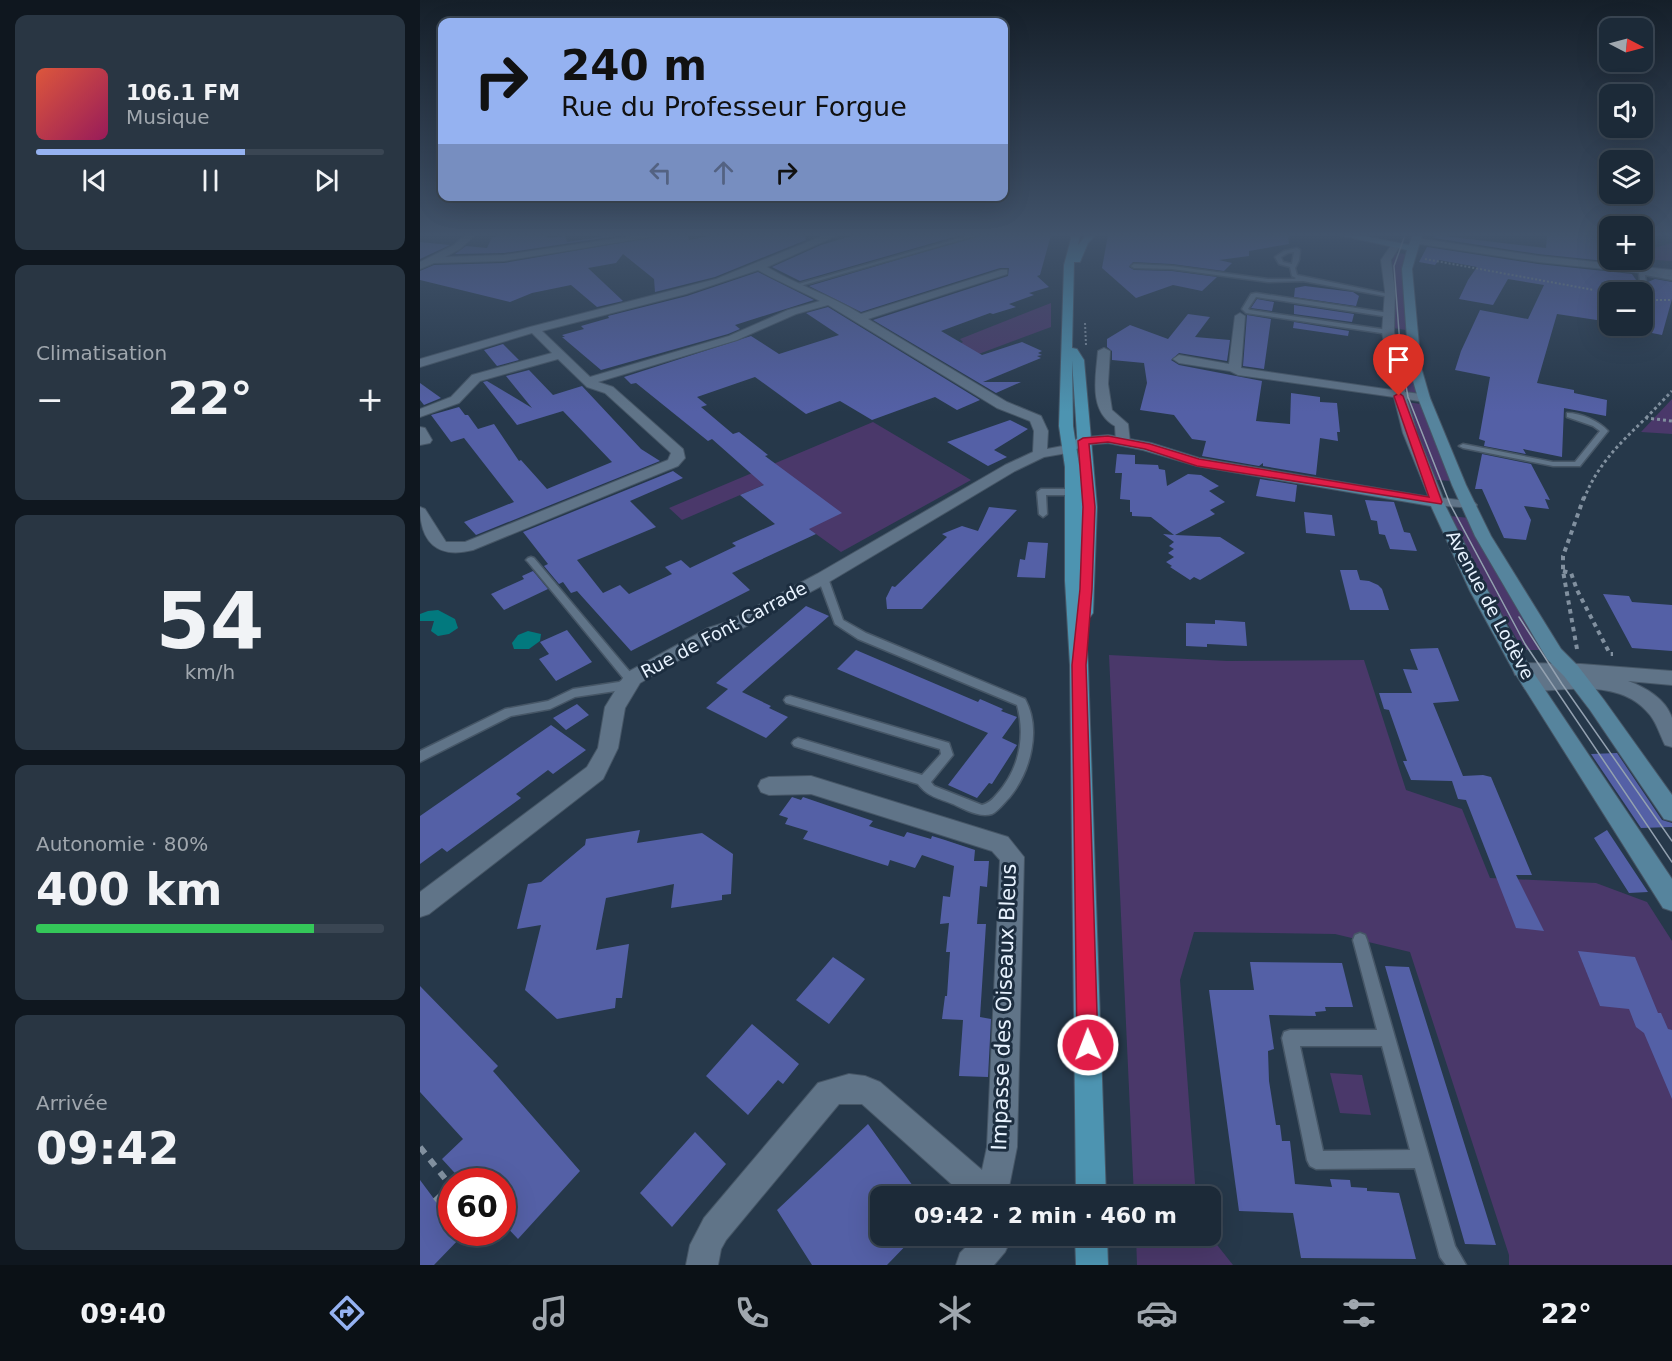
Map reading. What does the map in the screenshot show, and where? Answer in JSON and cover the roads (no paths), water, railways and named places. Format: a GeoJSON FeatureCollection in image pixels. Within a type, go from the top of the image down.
{"type":"FeatureCollection","features":[{"type":"Feature","properties":{"kind":"main road"},"geometry":{"type":"LineString","coordinates":[[1068,294],[1066,334],[1078,360],[1080,443],[1087,468],[1089,507],[1086,589],[1079,665]]}},
{"type":"Feature","properties":{"kind":"main road"},"geometry":{"type":"LineString","coordinates":[[1080,443],[1072,467],[1073,581],[1079,665],[1091,1186]]}},
{"type":"Feature","properties":{"kind":"main road"},"geometry":{"type":"LineString","coordinates":[[1092,1246],[1092,1265]]}},
{"type":"Feature","properties":{"kind":"street"},"geometry":{"type":"LineString","coordinates":[[420,363],[462,348],[673,294]]}},
{"type":"Feature","properties":{"kind":"street"},"geometry":{"type":"LineString","coordinates":[[813,294],[855,315],[963,384],[1002,405],[1036,419],[1041,429],[1040,454]]}},
{"type":"Feature","properties":{"kind":"street"},"geometry":{"type":"LineString","coordinates":[[855,315],[928,294]]}},
{"type":"Feature","properties":{"kind":"street","name":"Avenue de Lodève"},"geometry":{"type":"LineString","coordinates":[[1408,294],[1415,367],[1424,398],[1483,536],[1554,654],[1576,670],[1672,812]]}},
{"type":"Feature","properties":{"kind":"street","name":"Avenue de Lodève"},"geometry":{"type":"LineString","coordinates":[[1390,295],[1388,332],[1399,396],[1437,502],[1479,591],[1527,677],[1672,900]]}},
{"type":"Feature","properties":{"kind":"street"},"geometry":{"type":"LineString","coordinates":[[589,381],[733,338],[792,312],[827,302]]}},
{"type":"Feature","properties":{"kind":"street"},"geometry":{"type":"LineString","coordinates":[[1234,368],[1240,316]]}},
{"type":"Feature","properties":{"kind":"street"},"geometry":{"type":"LineString","coordinates":[[420,512],[440,545],[446,548],[467,547],[673,463],[678,458],[678,452],[609,390],[591,384],[534,329]]}},
{"type":"Feature","properties":{"kind":"street"},"geometry":{"type":"LineString","coordinates":[[1104,351],[1102,377],[1105,409],[1107,414],[1121,424],[1124,442]]}},
{"type":"Feature","properties":{"kind":"street"},"geometry":{"type":"LineString","coordinates":[[420,413],[455,400],[476,378],[561,354]]}},
{"type":"Feature","properties":{"kind":"street"},"geometry":{"type":"LineString","coordinates":[[1179,359],[1234,368],[1238,371],[1424,398]]}},
{"type":"Feature","properties":{"kind":"street"},"geometry":{"type":"LineString","coordinates":[[420,430],[425,440],[420,441]]}},
{"type":"Feature","properties":{"kind":"street"},"geometry":{"type":"LineString","coordinates":[[1080,443],[1108,439],[1146,446],[1197,462],[1437,502],[1468,505]]}},
{"type":"Feature","properties":{"kind":"street","name":"Rue de Font Carrade"},"geometry":{"type":"LineString","coordinates":[[420,906],[595,773],[608,748],[615,707],[633,678],[714,632],[733,626],[823,578],[1010,468],[1040,454],[1080,443]]}},
{"type":"Feature","properties":{"kind":"street"},"geometry":{"type":"LineString","coordinates":[[1527,677],[1576,670],[1672,678]]}},
{"type":"Feature","properties":{"kind":"street"},"geometry":{"type":"LineString","coordinates":[[1576,670],[1640,693],[1657,710],[1672,739]]}},
{"type":"Feature","properties":{"kind":"street","name":"Impasse des Oiseaux Bleus"},"geometry":{"type":"LineString","coordinates":[[769,786],[811,785],[1000,844],[1011,857],[1002,1147],[994,1186]]}},
{"type":"Feature","properties":{"kind":"street"},"geometry":{"type":"LineString","coordinates":[[702,1265],[706,1245],[715,1229],[828,1093],[843,1088],[857,1088],[870,1092],[977,1186]]}},
{"type":"Feature","properties":{"kind":"street"},"geometry":{"type":"LineString","coordinates":[[972,1265],[994,1247]]}},
{"type":"Feature","properties":{"kind":"lane"},"geometry":{"type":"LineString","coordinates":[[1385,294],[1390,295]]}},
{"type":"Feature","properties":{"kind":"lane"},"geometry":{"type":"LineString","coordinates":[[1388,332],[1248,312],[1245,309],[1252,296],[1256,295],[1389,315]]}},
{"type":"Feature","properties":{"kind":"lane"},"geometry":{"type":"LineString","coordinates":[[1463,446],[1553,464],[1577,464],[1604,431],[1596,424],[1570,415]]}},
{"type":"Feature","properties":{"kind":"lane"},"geometry":{"type":"LineString","coordinates":[[1043,514],[1041,492],[1073,492]]}},
{"type":"Feature","properties":{"kind":"lane"},"geometry":{"type":"LineString","coordinates":[[531,560],[626,675],[633,678]]}},
{"type":"Feature","properties":{"kind":"lane"},"geometry":{"type":"LineString","coordinates":[[798,743],[922,780],[930,790],[982,810],[990,809],[1023,766],[1027,743],[1025,709],[1021,702],[862,636],[839,622],[823,578]]}},
{"type":"Feature","properties":{"kind":"lane"},"geometry":{"type":"LineString","coordinates":[[420,757],[509,712],[550,705],[573,693],[622,686],[633,678]]}},
{"type":"Feature","properties":{"kind":"lane"},"geometry":{"type":"LineString","coordinates":[[790,700],[945,746],[947,755],[928,778],[922,780]]}},
{"type":"Feature","properties":{"kind":"lane"},"geometry":{"type":"LineString","coordinates":[[1360,940],[1447,1250],[1457,1265]]}},
{"type":"Feature","properties":{"kind":"lane"},"geometry":{"type":"LineString","coordinates":[[1388,1038],[1290,1038],[1316,1160],[1421,1159]]}},
{"type":"Feature","properties":{"kind":"tram line"},"geometry":{"type":"LineString","coordinates":[[1396,294],[1401,358],[1408,397],[1450,504],[1525,644],[1672,862]]}},
{"type":"Feature","properties":{"kind":"tram line"},"geometry":{"type":"LineString","coordinates":[[1519,617],[1562,684],[1672,841]]}}]}
